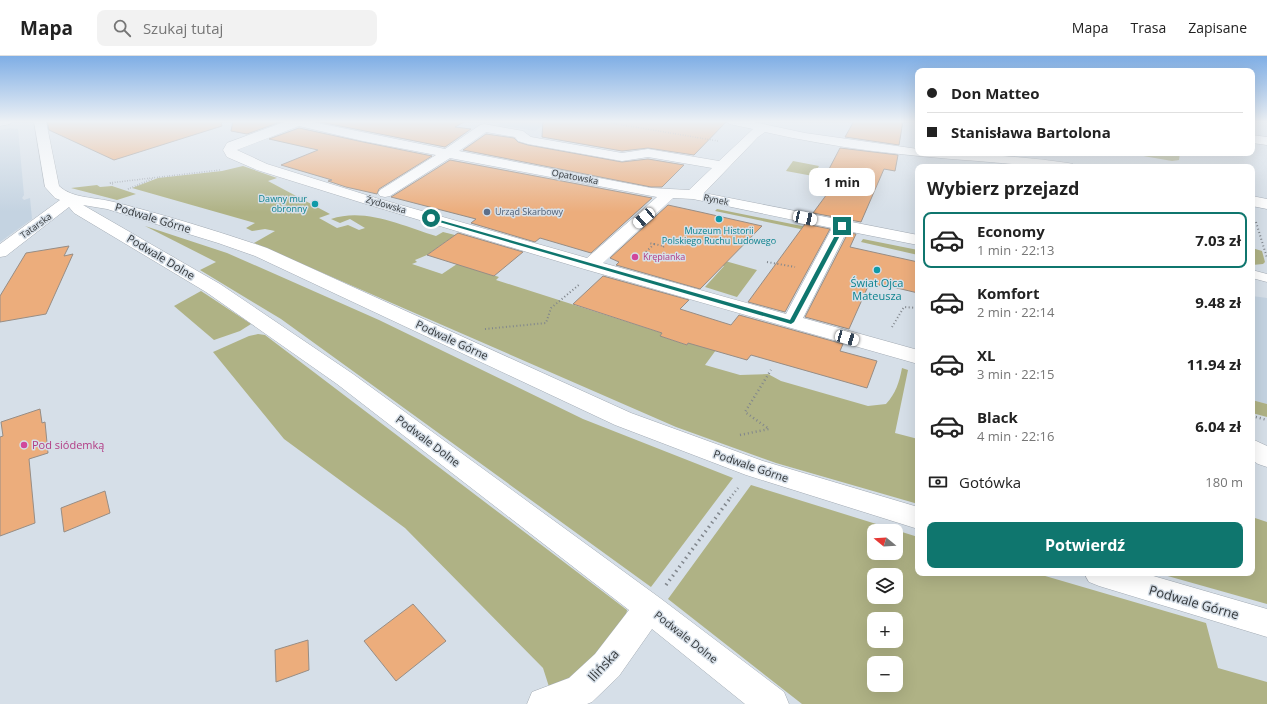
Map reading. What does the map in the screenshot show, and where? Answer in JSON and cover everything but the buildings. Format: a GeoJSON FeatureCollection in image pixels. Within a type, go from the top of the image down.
{"type":"FeatureCollection","features":[{"type":"Feature","properties":{"kind":"street","name":"Podwale Górne"},"geometry":{"type":"LineString","coordinates":[[45,151],[52,187],[60,195],[110,205],[224,239],[261,252],[623,419],[755,468],[915,517]]}},
{"type":"Feature","properties":{"kind":"street","name":"Żydowska"},"geometry":{"type":"LineString","coordinates":[[231,151],[232,154],[250,162],[371,201],[590,265],[915,356]]}},
{"type":"Feature","properties":{"kind":"street","name":"Opatowska"},"geometry":{"type":"LineString","coordinates":[[439,151],[669,194],[693,195]]}},
{"type":"Feature","properties":{"kind":"street"},"geometry":{"type":"LineString","coordinates":[[385,193],[451,151]]}},
{"type":"Feature","properties":{"kind":"street"},"geometry":{"type":"LineString","coordinates":[[590,151],[622,157],[648,153],[722,166]]}},
{"type":"Feature","properties":{"kind":"street","name":"Rynek"},"geometry":{"type":"LineString","coordinates":[[693,195],[737,151]]}},
{"type":"Feature","properties":{"kind":"street"},"geometry":{"type":"LineString","coordinates":[[936,156],[972,162],[1026,161],[1047,164]]}},
{"type":"Feature","properties":{"kind":"street"},"geometry":{"type":"LineString","coordinates":[[590,265],[669,194]]}},
{"type":"Feature","properties":{"kind":"street","name":"Rynek"},"geometry":{"type":"LineString","coordinates":[[693,195],[915,239]]}},
{"type":"Feature","properties":{"kind":"street","name":"Tatarska"},"geometry":{"type":"LineString","coordinates":[[0,252],[60,208],[70,198]]}},
{"type":"Feature","properties":{"kind":"street","name":"Podwale Dolne"},"geometry":{"type":"LineString","coordinates":[[70,198],[79,210],[213,288],[345,378],[649,608],[772,704]]}},
{"type":"Feature","properties":{"kind":"street"},"geometry":{"type":"LineString","coordinates":[[1255,202],[1267,204]]}},
{"type":"Feature","properties":{"kind":"street"},"geometry":{"type":"LineString","coordinates":[[791,322],[842,226]]}},
{"type":"Feature","properties":{"kind":"street"},"geometry":{"type":"LineString","coordinates":[[1255,450],[1267,458]]}},
{"type":"Feature","properties":{"kind":"street","name":"Podwale Górne"},"geometry":{"type":"LineString","coordinates":[[1109,576],[1267,623]]}},
{"type":"Feature","properties":{"kind":"street","name":"Ilińska"},"geometry":{"type":"LineString","coordinates":[[544,704],[580,690],[606,665],[649,608]]}},
{"type":"Feature","properties":{"kind":"lane"},"geometry":{"type":"LineString","coordinates":[[1255,275],[1267,278]]}},
{"type":"Feature","properties":{"kind":"path"},"geometry":{"type":"LineString","coordinates":[[115,185],[109,183],[219,171],[250,162]]}},
{"type":"Feature","properties":{"kind":"path"},"geometry":{"type":"LineString","coordinates":[[122,187],[129,189],[156,177]]}},
{"type":"Feature","properties":{"kind":"path"},"geometry":{"type":"LineString","coordinates":[[1255,219],[1267,259]]}},
{"type":"Feature","properties":{"kind":"path"},"geometry":{"type":"LineString","coordinates":[[645,243],[664,246],[663,247]]}},
{"type":"Feature","properties":{"kind":"path"},"geometry":{"type":"LineString","coordinates":[[646,252],[654,244]]}},
{"type":"Feature","properties":{"kind":"path"},"geometry":{"type":"LineString","coordinates":[[768,262],[796,267]]}},
{"type":"Feature","properties":{"kind":"path"},"geometry":{"type":"LineString","coordinates":[[479,330],[546,323],[551,308],[560,301]]}},
{"type":"Feature","properties":{"kind":"path"},"geometry":{"type":"LineString","coordinates":[[888,333],[904,306],[915,308]]}},
{"type":"Feature","properties":{"kind":"path"},"geometry":{"type":"LineString","coordinates":[[744,439],[737,436],[769,429],[745,412],[771,370]]}},
{"type":"Feature","properties":{"kind":"path"},"geometry":{"type":"LineString","coordinates":[[1255,417],[1267,420]]}},
{"type":"Feature","properties":{"kind":"path"},"geometry":{"type":"LineString","coordinates":[[649,608],[740,486]]}},
{"type":"Feature","properties":{"kind":"shaded area"},"geometry":{"type":"Polygon","coordinates":[[[0,151],[20,151],[24,195],[22,198],[24,200],[30,198],[32,219],[0,242],[0,151]]]}},
{"type":"Feature","properties":{"kind":"shaded area"},"geometry":{"type":"Polygon","coordinates":[[[1255,296],[1267,298],[1267,404],[1255,401],[1255,296]]]}},
{"type":"Feature","properties":{"kind":"green space"},"geometry":{"type":"Polygon","coordinates":[[[1143,156],[1180,156],[1179,160],[1172,161],[1143,156]]]}},
{"type":"Feature","properties":{"kind":"green space"},"geometry":{"type":"Polygon","coordinates":[[[793,161],[819,166],[813,176],[786,171],[793,161]]]}},
{"type":"Feature","properties":{"kind":"green space"},"geometry":{"type":"Polygon","coordinates":[[[243,166],[277,178],[268,181],[330,214],[319,218],[337,228],[348,225],[359,230],[365,228],[350,219],[340,223],[331,219],[357,215],[384,219],[436,236],[443,232],[455,235],[427,255],[415,260],[417,262],[412,264],[442,274],[457,264],[499,277],[496,280],[662,333],[660,336],[687,345],[689,342],[716,350],[705,365],[740,375],[768,374],[781,381],[868,406],[886,404],[897,388],[902,368],[908,370],[895,433],[915,438],[915,503],[776,463],[676,427],[254,243],[275,231],[265,229],[252,231],[246,228],[255,223],[132,188],[158,178],[222,171],[243,166]]]}},
{"type":"Feature","properties":{"kind":"green space"},"geometry":{"type":"Polygon","coordinates":[[[97,185],[100,187],[112,186],[136,194],[117,200],[71,188],[97,185]]]}},
{"type":"Feature","properties":{"kind":"green space"},"geometry":{"type":"Polygon","coordinates":[[[717,209],[812,228],[810,231],[715,211],[717,209]]]}},
{"type":"Feature","properties":{"kind":"green space"},"geometry":{"type":"Polygon","coordinates":[[[145,226],[227,253],[379,320],[583,419],[733,478],[651,587],[281,319],[200,270],[216,262],[145,226]]]}},
{"type":"Feature","properties":{"kind":"green space"},"geometry":{"type":"Polygon","coordinates":[[[863,239],[915,249],[915,254],[861,242],[863,239]]]}},
{"type":"Feature","properties":{"kind":"green space"},"geometry":{"type":"Polygon","coordinates":[[[1255,249],[1262,251],[1265,262],[1263,264],[1255,265],[1255,249]]]}},
{"type":"Feature","properties":{"kind":"green space"},"geometry":{"type":"Polygon","coordinates":[[[697,253],[757,270],[737,297],[705,287],[724,266],[689,256],[697,253]]]}},
{"type":"Feature","properties":{"kind":"green space"},"geometry":{"type":"Polygon","coordinates":[[[201,291],[251,324],[240,331],[214,340],[174,306],[201,291]]]}},
{"type":"Feature","properties":{"kind":"green space"},"geometry":{"type":"Polygon","coordinates":[[[258,334],[265,335],[627,610],[625,622],[577,682],[551,693],[543,668],[405,528],[284,439],[213,352],[249,336],[258,334]]]}},
{"type":"Feature","properties":{"kind":"green space"},"geometry":{"type":"Polygon","coordinates":[[[1255,401],[1267,404],[1267,417],[1255,414],[1255,401]]]}},
{"type":"Feature","properties":{"kind":"green space"},"geometry":{"type":"Polygon","coordinates":[[[751,485],[876,524],[867,524],[867,560],[903,560],[903,532],[915,536],[915,576],[1045,576],[1206,623],[1218,668],[1267,682],[1267,704],[802,704],[668,599],[751,485]]]}},
{"type":"Feature","properties":{"kind":"green space"},"geometry":{"type":"Polygon","coordinates":[[[1255,518],[1267,522],[1267,604],[1168,576],[1255,576],[1255,518]]]}},
{"type":"Feature","properties":{"kind":"place","name":"Dawny mur obronny"},"geometry":{"type":"Point","coordinates":[315,204]}},
{"type":"Feature","properties":{"kind":"place","name":"Urząd Skarbowy"},"geometry":{"type":"Point","coordinates":[487,212]}},
{"type":"Feature","properties":{"kind":"place","name":"Muzeum Historii Polskiego Ruchu Ludowego"},"geometry":{"type":"Point","coordinates":[719,219]}},
{"type":"Feature","properties":{"kind":"place","name":"Krępianka"},"geometry":{"type":"Point","coordinates":[635,257]}},
{"type":"Feature","properties":{"kind":"place","name":"Świat Ojca Mateusza"},"geometry":{"type":"Point","coordinates":[877,270]}},
{"type":"Feature","properties":{"kind":"place","name":"Pod siódemką"},"geometry":{"type":"Point","coordinates":[24,445]}},
{"type":"Feature","properties":{"kind":"route"},"geometry":{"type":"LineString","coordinates":[[431,218],[791,322],[807,295],[842,226]]}}]}
